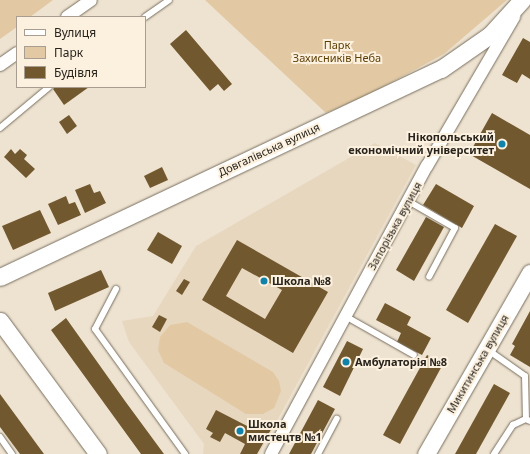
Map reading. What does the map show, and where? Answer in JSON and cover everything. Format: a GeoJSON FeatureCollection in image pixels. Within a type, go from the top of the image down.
{"type":"FeatureCollection","features":[{"type":"Feature","properties":{"kind":"main road","name":"Довгалівська вулиця"},"geometry":{"type":"LineString","coordinates":[[0,277],[441,70],[490,35],[523,0]]}},
{"type":"Feature","properties":{"kind":"main road","name":"Микитинська вулиця"},"geometry":{"type":"LineString","coordinates":[[426,454],[530,273]]}},
{"type":"Feature","properties":{"kind":"main road"},"geometry":{"type":"LineString","coordinates":[[0,321],[98,454]]}},
{"type":"Feature","properties":{"kind":"street"},"geometry":{"type":"LineString","coordinates":[[68,16],[91,0]]}},
{"type":"Feature","properties":{"kind":"street","name":"Запорізька вулиця"},"geometry":{"type":"LineString","coordinates":[[271,454],[408,201],[523,0]]}},
{"type":"Feature","properties":{"kind":"street"},"geometry":{"type":"LineString","coordinates":[[0,65],[16,53]]}},
{"type":"Feature","properties":{"kind":"lane"},"geometry":{"type":"LineString","coordinates":[[146,16],[169,0]]}},
{"type":"Feature","properties":{"kind":"lane"},"geometry":{"type":"LineString","coordinates":[[0,128],[48,88]]}},
{"type":"Feature","properties":{"kind":"lane"},"geometry":{"type":"LineString","coordinates":[[408,201],[455,228],[429,277]]}},
{"type":"Feature","properties":{"kind":"lane"},"geometry":{"type":"LineString","coordinates":[[116,289],[95,329],[185,454]]}},
{"type":"Feature","properties":{"kind":"lane"},"geometry":{"type":"LineString","coordinates":[[345,316],[414,355]]}},
{"type":"Feature","properties":{"kind":"lane"},"geometry":{"type":"LineString","coordinates":[[487,349],[525,376],[528,420],[513,425],[494,454]]}},
{"type":"Feature","properties":{"kind":"lane"},"geometry":{"type":"LineString","coordinates":[[318,454],[337,419]]}},
{"type":"Feature","properties":{"kind":"lane"},"geometry":{"type":"LineString","coordinates":[[0,438],[12,454]]}},
{"type":"Feature","properties":{"kind":"shaded area","name":"Школа №8"},"geometry":{"type":"Polygon","coordinates":[[[375,143],[416,165],[259,454],[203,454],[204,444],[129,342],[122,321],[153,316],[196,246],[375,143]]]}},
{"type":"Feature","properties":{"kind":"green space"},"geometry":{"type":"Polygon","coordinates":[[[0,0],[53,0],[31,16],[16,16],[16,28],[0,39],[0,0]]]}},
{"type":"Feature","properties":{"kind":"green space","name":"Парк Захисників Неба"},"geometry":{"type":"Polygon","coordinates":[[[205,0],[507,0],[444,54],[368,95],[326,113],[205,0]]]}},
{"type":"Feature","properties":{"kind":"green space"},"geometry":{"type":"Polygon","coordinates":[[[187,322],[273,372],[279,381],[281,391],[274,408],[263,414],[246,414],[164,363],[158,350],[160,337],[170,325],[187,322]]]}},
{"type":"Feature","properties":{"kind":"building"},"geometry":{"type":"Polygon","coordinates":[[[186,30],[232,84],[224,91],[218,84],[210,91],[170,44],[186,30]]]}},
{"type":"Feature","properties":{"kind":"building"},"geometry":{"type":"Polygon","coordinates":[[[523,38],[530,42],[530,79],[522,74],[517,83],[502,75],[523,38]]]}},
{"type":"Feature","properties":{"kind":"building"},"geometry":{"type":"Polygon","coordinates":[[[54,88],[88,88],[64,105],[53,89],[54,88]]]}},
{"type":"Feature","properties":{"kind":"building","name":"Нікопольський економічний університет"},"geometry":{"type":"Polygon","coordinates":[[[492,113],[530,135],[530,189],[469,154],[492,113]]]}},
{"type":"Feature","properties":{"kind":"building"},"geometry":{"type":"Polygon","coordinates":[[[69,115],[77,126],[67,134],[59,122],[69,115]]]}},
{"type":"Feature","properties":{"kind":"building"},"geometry":{"type":"Polygon","coordinates":[[[11,149],[15,154],[20,149],[27,155],[24,159],[35,169],[26,178],[4,157],[11,149]]]}},
{"type":"Feature","properties":{"kind":"building"},"geometry":{"type":"Polygon","coordinates":[[[162,167],[168,180],[150,188],[144,176],[162,167]]]}},
{"type":"Feature","properties":{"kind":"building"},"geometry":{"type":"Polygon","coordinates":[[[90,184],[94,193],[100,191],[106,203],[85,213],[75,190],[90,184]]]}},
{"type":"Feature","properties":{"kind":"building"},"geometry":{"type":"Polygon","coordinates":[[[436,184],[474,206],[462,228],[423,205],[436,184]]]}},
{"type":"Feature","properties":{"kind":"building"},"geometry":{"type":"Polygon","coordinates":[[[66,196],[69,204],[75,202],[81,215],[58,225],[48,204],[66,196]]]}},
{"type":"Feature","properties":{"kind":"building"},"geometry":{"type":"Polygon","coordinates":[[[40,210],[51,233],[13,250],[2,226],[40,210]]]}},
{"type":"Feature","properties":{"kind":"building"},"geometry":{"type":"Polygon","coordinates":[[[426,217],[444,227],[414,281],[396,270],[426,217]]]}},
{"type":"Feature","properties":{"kind":"building"},"geometry":{"type":"Polygon","coordinates":[[[495,224],[517,236],[468,323],[446,310],[495,224]]]}},
{"type":"Feature","properties":{"kind":"building"},"geometry":{"type":"Polygon","coordinates":[[[158,232],[182,246],[172,264],[147,250],[158,232]]]}},
{"type":"Feature","properties":{"kind":"building"},"geometry":{"type":"Polygon","coordinates":[[[237,240],[328,292],[293,353],[202,300],[237,240]],[[242,268],[226,296],[265,319],[282,290],[242,268]]]}},
{"type":"Feature","properties":{"kind":"building"},"geometry":{"type":"Polygon","coordinates":[[[101,270],[109,287],[55,311],[48,293],[101,270]]]}},
{"type":"Feature","properties":{"kind":"building"},"geometry":{"type":"Polygon","coordinates":[[[184,279],[190,282],[182,295],[176,291],[184,279]]]}},
{"type":"Feature","properties":{"kind":"building"},"geometry":{"type":"Polygon","coordinates":[[[385,303],[411,317],[407,325],[431,338],[422,355],[397,342],[401,333],[376,320],[385,303]]]}},
{"type":"Feature","properties":{"kind":"building"},"geometry":{"type":"Polygon","coordinates":[[[530,311],[530,367],[510,355],[515,346],[512,344],[530,311]]]}},
{"type":"Feature","properties":{"kind":"building"},"geometry":{"type":"Polygon","coordinates":[[[159,315],[167,319],[160,332],[152,327],[159,315]]]}},
{"type":"Feature","properties":{"kind":"building"},"geometry":{"type":"Polygon","coordinates":[[[66,318],[164,454],[141,454],[51,330],[66,318]]]}},
{"type":"Feature","properties":{"kind":"building","name":"Амбулаторія №8"},"geometry":{"type":"Polygon","coordinates":[[[347,341],[363,349],[340,396],[323,387],[347,341]]]}},
{"type":"Feature","properties":{"kind":"building"},"geometry":{"type":"Polygon","coordinates":[[[427,355],[443,364],[400,444],[383,435],[427,355]]]}},
{"type":"Feature","properties":{"kind":"building"},"geometry":{"type":"Polygon","coordinates":[[[494,384],[510,393],[476,454],[455,454],[494,384]]]}},
{"type":"Feature","properties":{"kind":"building"},"geometry":{"type":"Polygon","coordinates":[[[0,394],[44,454],[20,454],[0,427],[0,394]]]}},
{"type":"Feature","properties":{"kind":"building"},"geometry":{"type":"Polygon","coordinates":[[[318,400],[335,409],[311,454],[289,454],[318,400]]]}},
{"type":"Feature","properties":{"kind":"building","name":"Школа мистецтв №1"},"geometry":{"type":"Polygon","coordinates":[[[216,410],[253,429],[259,419],[273,426],[257,454],[240,454],[245,444],[225,433],[220,442],[210,437],[213,433],[206,429],[216,410]]]}},
{"type":"Feature","properties":{"kind":"place","name":"Нікопольський економічний університет"},"geometry":{"type":"Point","coordinates":[502,144]}},
{"type":"Feature","properties":{"kind":"place","name":"Школа №8"},"geometry":{"type":"Point","coordinates":[264,281]}},
{"type":"Feature","properties":{"kind":"place","name":"Амбулаторія №8"},"geometry":{"type":"Point","coordinates":[346,362]}},
{"type":"Feature","properties":{"kind":"place","name":"Школа мистецтв №1"},"geometry":{"type":"Point","coordinates":[240,431]}}]}
